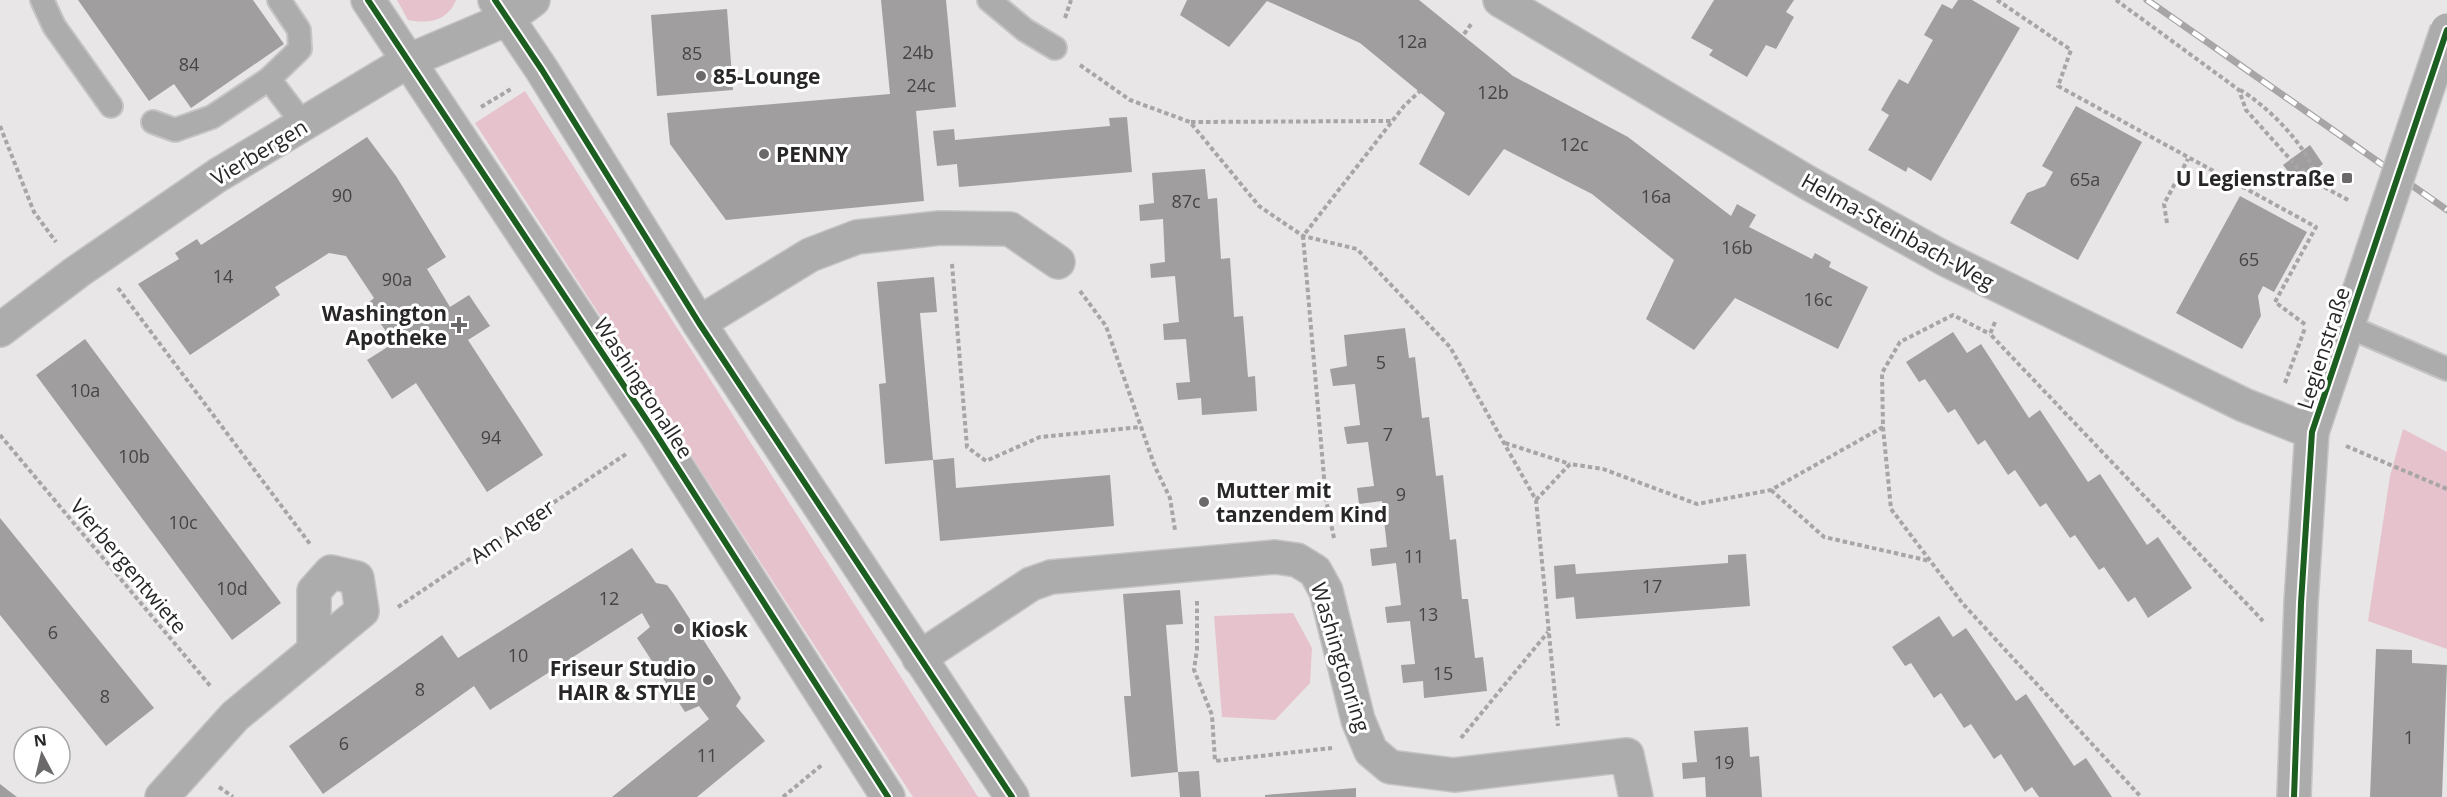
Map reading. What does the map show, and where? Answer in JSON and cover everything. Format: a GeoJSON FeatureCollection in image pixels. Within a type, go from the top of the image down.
{"type":"FeatureCollection","features":[{"type":"Feature","properties":{"kind":"street","name":"Washingtonallee"},"geometry":{"type":"LineString","coordinates":[[368,0],[656,435],[888,797]]}},
{"type":"Feature","properties":{"kind":"street","name":"Helma-Steinbach-Weg"},"geometry":{"type":"LineString","coordinates":[[1500,0],[1810,184],[2008,291],[2253,409],[2312,432]]}},
{"type":"Feature","properties":{"kind":"street","name":"Vierbergen"},"geometry":{"type":"LineString","coordinates":[[0,330],[86,265],[218,175],[408,61],[512,6]]}},
{"type":"Feature","properties":{"kind":"street"},"geometry":{"type":"LineString","coordinates":[[512,6],[542,70],[699,323],[1012,797]]}},
{"type":"Feature","properties":{"kind":"street","name":"Legienstraße"},"geometry":{"type":"LineString","coordinates":[[2294,797],[2312,432],[2447,30]]}},
{"type":"Feature","properties":{"kind":"street"},"geometry":{"type":"LineString","coordinates":[[699,323],[810,255],[845,239],[948,229],[1010,229],[1058,262]]}},
{"type":"Feature","properties":{"kind":"street","name":"Washingtonring"},"geometry":{"type":"LineString","coordinates":[[919,658],[1032,584],[1051,577],[1275,557],[1297,560],[1315,571],[1326,591],[1358,720],[1371,751],[1390,766],[1454,775],[1627,755],[1636,797]]}},
{"type":"Feature","properties":{"kind":"street"},"geometry":{"type":"LineString","coordinates":[[162,797],[235,716],[314,651],[362,611],[357,578],[331,572],[314,591],[314,651]]}},
{"type":"Feature","properties":{"kind":"lane"},"geometry":{"type":"LineString","coordinates":[[42,0],[54,26],[111,106]]}},
{"type":"Feature","properties":{"kind":"lane"},"geometry":{"type":"LineString","coordinates":[[153,122],[175,130],[212,117],[269,79],[300,50],[299,30],[279,0]]}},
{"type":"Feature","properties":{"kind":"lane"},"geometry":{"type":"LineString","coordinates":[[988,0],[1025,30],[1055,48]]}},
{"type":"Feature","properties":{"kind":"lane"},"geometry":{"type":"LineString","coordinates":[[269,79],[304,125]]}},
{"type":"Feature","properties":{"kind":"lane"},"geometry":{"type":"LineString","coordinates":[[2347,326],[2447,369]]}},
{"type":"Feature","properties":{"kind":"path"},"geometry":{"type":"LineString","coordinates":[[1071,0],[1055,48],[1131,100],[1190,122],[1392,121]]}},
{"type":"Feature","properties":{"kind":"path"},"geometry":{"type":"LineString","coordinates":[[1997,0],[2071,50],[2058,86],[2316,227],[2276,302],[2306,325]]}},
{"type":"Feature","properties":{"kind":"path"},"geometry":{"type":"LineString","coordinates":[[2116,0],[2239,90],[2258,100],[2308,156],[2314,175],[2324,187],[2352,202]]}},
{"type":"Feature","properties":{"kind":"path"},"geometry":{"type":"LineString","coordinates":[[451,126],[542,70]]}},
{"type":"Feature","properties":{"kind":"path"},"geometry":{"type":"LineString","coordinates":[[2239,90],[2246,110],[2253,118],[2298,168],[2314,175]]}},
{"type":"Feature","properties":{"kind":"path"},"geometry":{"type":"LineString","coordinates":[[1315,571],[1336,547],[1326,500],[1302,236],[1392,121],[1420,91]]}},
{"type":"Feature","properties":{"kind":"path"},"geometry":{"type":"LineString","coordinates":[[1190,122],[1259,206],[1302,236],[1357,249],[1450,347],[1536,500],[1561,762]]}},
{"type":"Feature","properties":{"kind":"path"},"geometry":{"type":"LineString","coordinates":[[0,126],[34,213],[86,265],[331,572]]}},
{"type":"Feature","properties":{"kind":"path"},"geometry":{"type":"LineString","coordinates":[[2166,223],[2164,204],[2188,159]]}},
{"type":"Feature","properties":{"kind":"path"},"geometry":{"type":"LineString","coordinates":[[948,229],[967,447],[986,461],[1040,437],[1141,427]]}},
{"type":"Feature","properties":{"kind":"path"},"geometry":{"type":"LineString","coordinates":[[1058,262],[1107,326],[1155,467],[1170,498],[1188,565],[1197,649],[1194,670],[1212,714],[1215,761],[1369,744]]}},
{"type":"Feature","properties":{"kind":"path"},"geometry":{"type":"LineString","coordinates":[[1990,334],[2008,291]]}},
{"type":"Feature","properties":{"kind":"path"},"geometry":{"type":"LineString","coordinates":[[2141,797],[1963,604],[1891,508],[1883,427],[1882,374],[1900,342],[1953,315],[1990,334],[2300,659]]}},
{"type":"Feature","properties":{"kind":"path"},"geometry":{"type":"LineString","coordinates":[[1504,443],[1570,464],[1603,469],[1697,504],[1771,490],[1883,427]]}},
{"type":"Feature","properties":{"kind":"path"},"geometry":{"type":"LineString","coordinates":[[2312,432],[2447,489]]}},
{"type":"Feature","properties":{"kind":"path"},"geometry":{"type":"LineString","coordinates":[[1536,500],[1570,464]]}},
{"type":"Feature","properties":{"kind":"path"},"geometry":{"type":"LineString","coordinates":[[1771,490],[1824,537],[1930,561]]}},
{"type":"Feature","properties":{"kind":"path"},"geometry":{"type":"LineString","coordinates":[[1433,772],[1548,632]]}},
{"type":"Feature","properties":{"kind":"path"},"geometry":{"type":"LineString","coordinates":[[783,797],[851,740]]}},
{"type":"Feature","properties":{"kind":"shaded area"},"geometry":{"type":"Polygon","coordinates":[[[397,0],[456,0],[443,17],[423,22],[408,20],[397,0]]]}},
{"type":"Feature","properties":{"kind":"shaded area"},"geometry":{"type":"Polygon","coordinates":[[[525,91],[978,797],[913,797],[475,123],[525,91]]]}},
{"type":"Feature","properties":{"kind":"shaded area"},"geometry":{"type":"Polygon","coordinates":[[[2403,429],[2447,452],[2447,649],[2368,621],[2390,476],[2403,429]]]}},
{"type":"Feature","properties":{"kind":"shaded area"},"geometry":{"type":"Polygon","coordinates":[[[1293,613],[1312,648],[1310,683],[1275,720],[1222,717],[1214,616],[1293,613]]]}},
{"type":"Feature","properties":{"kind":"building"},"geometry":{"type":"Polygon","coordinates":[[[78,0],[253,0],[284,44],[191,108],[174,84],[149,101],[78,0]]]}},
{"type":"Feature","properties":{"kind":"building"},"geometry":{"type":"Polygon","coordinates":[[[881,0],[946,0],[956,107],[916,111],[924,201],[726,220],[670,144],[667,113],[890,94],[881,0]]]}},
{"type":"Feature","properties":{"kind":"building"},"geometry":{"type":"Polygon","coordinates":[[[1187,0],[1419,0],[1513,76],[1628,137],[1731,216],[1737,204],[1756,215],[1749,227],[1812,259],[1815,253],[1831,262],[1829,267],[1868,287],[1838,349],[1735,298],[1694,350],[1646,319],[1674,260],[1592,194],[1504,149],[1469,196],[1419,164],[1445,113],[1360,43],[1267,1],[1229,47],[1180,15],[1187,0]]]}},
{"type":"Feature","properties":{"kind":"building"},"geometry":{"type":"Polygon","coordinates":[[[1714,0],[1794,0],[1786,12],[1794,17],[1776,49],[1766,45],[1747,77],[1709,55],[1713,50],[1691,38],[1714,0]]]}},
{"type":"Feature","properties":{"kind":"building"},"geometry":{"type":"Polygon","coordinates":[[[1958,0],[1972,0],[2020,28],[1931,181],[1908,167],[1906,172],[1868,150],[1889,115],[1881,110],[1890,94],[1899,79],[1908,84],[1933,40],[1924,35],[1942,4],[1952,9],[1958,0]]]}},
{"type":"Feature","properties":{"kind":"building"},"geometry":{"type":"Polygon","coordinates":[[[727,9],[733,90],[657,96],[651,15],[727,9]]]}},
{"type":"Feature","properties":{"kind":"building"},"geometry":{"type":"Polygon","coordinates":[[[2076,106],[2142,142],[2078,260],[2010,223],[2027,193],[2045,186],[2053,172],[2042,166],[2076,106]]]}},
{"type":"Feature","properties":{"kind":"building"},"geometry":{"type":"Polygon","coordinates":[[[1127,117],[1132,172],[959,187],[957,164],[937,166],[933,131],[954,129],[955,140],[1110,126],[1109,118],[1127,117]]]}},
{"type":"Feature","properties":{"kind":"building"},"geometry":{"type":"Polygon","coordinates":[[[367,137],[396,176],[446,257],[427,269],[450,307],[469,295],[490,326],[468,340],[543,455],[487,492],[416,383],[392,399],[367,360],[394,343],[367,304],[374,298],[346,256],[329,253],[275,287],[280,295],[190,355],[138,284],[179,259],[175,253],[197,239],[201,245],[367,137]]]}},
{"type":"Feature","properties":{"kind":"building"},"geometry":{"type":"Polygon","coordinates":[[[2310,145],[2323,164],[2298,184],[2283,165],[2310,145]]]}},
{"type":"Feature","properties":{"kind":"building"},"geometry":{"type":"Polygon","coordinates":[[[1205,169],[1208,199],[1217,198],[1221,259],[1230,258],[1234,317],[1243,316],[1248,377],[1255,376],[1257,411],[1202,415],[1201,398],[1178,400],[1176,383],[1190,382],[1186,339],[1164,340],[1163,324],[1179,322],[1175,276],[1151,278],[1150,264],[1165,262],[1163,219],[1140,221],[1139,205],[1154,203],[1152,173],[1205,169]]]}},
{"type":"Feature","properties":{"kind":"building"},"geometry":{"type":"Polygon","coordinates":[[[2240,196],[2307,232],[2274,292],[2263,286],[2258,296],[2261,316],[2242,349],[2176,313],[2240,196]]]}},
{"type":"Feature","properties":{"kind":"building"},"geometry":{"type":"Polygon","coordinates":[[[934,277],[937,312],[920,313],[933,460],[885,464],[879,384],[886,383],[877,282],[934,277]]]}},
{"type":"Feature","properties":{"kind":"building"},"geometry":{"type":"Polygon","coordinates":[[[1405,328],[1409,358],[1415,357],[1422,418],[1429,417],[1436,476],[1443,475],[1450,540],[1456,539],[1462,599],[1468,599],[1475,658],[1483,657],[1487,691],[1424,698],[1423,681],[1403,683],[1401,665],[1415,664],[1410,621],[1387,623],[1385,607],[1401,605],[1396,563],[1372,566],[1370,549],[1387,547],[1382,501],[1359,504],[1357,488],[1374,486],[1368,442],[1347,444],[1344,427],[1360,425],[1355,384],[1333,386],[1330,369],[1347,366],[1344,335],[1405,328]]]}},
{"type":"Feature","properties":{"kind":"building"},"geometry":{"type":"Polygon","coordinates":[[[1953,332],[1967,353],[1981,344],[2029,418],[2040,410],[2088,482],[2100,474],[2147,545],[2158,537],[2192,588],[2148,618],[2135,597],[2128,602],[2104,567],[2099,570],[2075,535],[2070,538],[2046,503],[2040,507],[2015,470],[2008,475],[1985,440],[1978,445],[1955,409],[1948,413],[1925,379],[1919,382],[1906,362],[1953,332]]]}},
{"type":"Feature","properties":{"kind":"building"},"geometry":{"type":"Polygon","coordinates":[[[85,339],[281,603],[232,640],[36,375],[85,339]]]}},
{"type":"Feature","properties":{"kind":"building"},"geometry":{"type":"Polygon","coordinates":[[[954,458],[956,488],[1110,475],[1114,526],[940,541],[933,460],[954,458]]]}},
{"type":"Feature","properties":{"kind":"building"},"geometry":{"type":"Polygon","coordinates":[[[0,518],[154,708],[106,746],[0,615],[0,518]]]}},
{"type":"Feature","properties":{"kind":"building"},"geometry":{"type":"Polygon","coordinates":[[[632,548],[656,583],[667,585],[673,593],[741,698],[736,706],[765,741],[697,797],[612,797],[709,719],[699,706],[685,712],[637,638],[650,627],[642,613],[490,710],[474,686],[323,794],[289,746],[442,635],[458,658],[632,548]]]}},
{"type":"Feature","properties":{"kind":"building"},"geometry":{"type":"Polygon","coordinates":[[[1746,554],[1750,606],[1576,619],[1574,597],[1556,599],[1554,566],[1575,564],[1576,574],[1728,563],[1728,555],[1746,554]]]}},
{"type":"Feature","properties":{"kind":"building"},"geometry":{"type":"Polygon","coordinates":[[[1180,590],[1183,624],[1166,625],[1178,772],[1131,777],[1124,696],[1131,696],[1123,594],[1180,590]]]}},
{"type":"Feature","properties":{"kind":"building"},"geometry":{"type":"Polygon","coordinates":[[[1939,616],[1953,637],[1966,628],[2016,701],[2026,694],[2074,766],[2086,758],[2112,797],[2039,797],[2032,787],[2025,792],[2001,754],[1994,759],[1971,724],[1964,728],[1941,693],[1934,698],[1911,663],[1905,666],[1892,647],[1939,616]]]}},
{"type":"Feature","properties":{"kind":"building"},"geometry":{"type":"Polygon","coordinates":[[[2376,649],[2412,650],[2412,663],[2447,665],[2442,797],[2370,797],[2376,649]]]}},
{"type":"Feature","properties":{"kind":"building"},"geometry":{"type":"Polygon","coordinates":[[[1748,727],[1750,757],[1759,756],[1762,797],[1706,797],[1705,777],[1683,779],[1682,763],[1697,762],[1694,731],[1748,727]]]}},
{"type":"Feature","properties":{"kind":"building"},"geometry":{"type":"Polygon","coordinates":[[[1199,771],[1201,797],[1180,797],[1178,772],[1199,771]]]}},
{"type":"Feature","properties":{"kind":"building"},"geometry":{"type":"Polygon","coordinates":[[[0,784],[9,791],[17,797],[0,797],[0,784]]]}},
{"type":"Feature","properties":{"kind":"building"},"geometry":{"type":"Polygon","coordinates":[[[1356,788],[1356,797],[1265,797],[1265,795],[1356,788]]]}},
{"type":"Feature","properties":{"kind":"railway"},"geometry":{"type":"LineString","coordinates":[[2147,0],[2447,210]]}},
{"type":"Feature","properties":{"kind":"cycle path"},"geometry":{"type":"LineString","coordinates":[[368,0],[656,434],[888,797]]}},
{"type":"Feature","properties":{"kind":"cycle path"},"geometry":{"type":"LineString","coordinates":[[495,0],[542,70],[699,323],[1012,797]]}},
{"type":"Feature","properties":{"kind":"cycle path"},"geometry":{"type":"LineString","coordinates":[[2294,797],[2301,603],[2312,432],[2447,30]]}},
{"type":"Feature","properties":{"kind":"place","name":"85-Lounge"},"geometry":{"type":"Point","coordinates":[701,76]}},
{"type":"Feature","properties":{"kind":"place","name":"PENNY"},"geometry":{"type":"Point","coordinates":[764,154]}},
{"type":"Feature","properties":{"kind":"place","name":"U Legienstraße"},"geometry":{"type":"Point","coordinates":[2347,178]}},
{"type":"Feature","properties":{"kind":"place","name":"Washington Apotheke"},"geometry":{"type":"Point","coordinates":[459,325]}},
{"type":"Feature","properties":{"kind":"place","name":"Mutter mit tanzendem Kind"},"geometry":{"type":"Point","coordinates":[1204,502]}},
{"type":"Feature","properties":{"kind":"place","name":"Kiosk"},"geometry":{"type":"Point","coordinates":[679,629]}},
{"type":"Feature","properties":{"kind":"place","name":"Friseur Studio HAIR & STYLE"},"geometry":{"type":"Point","coordinates":[708,680]}}]}
